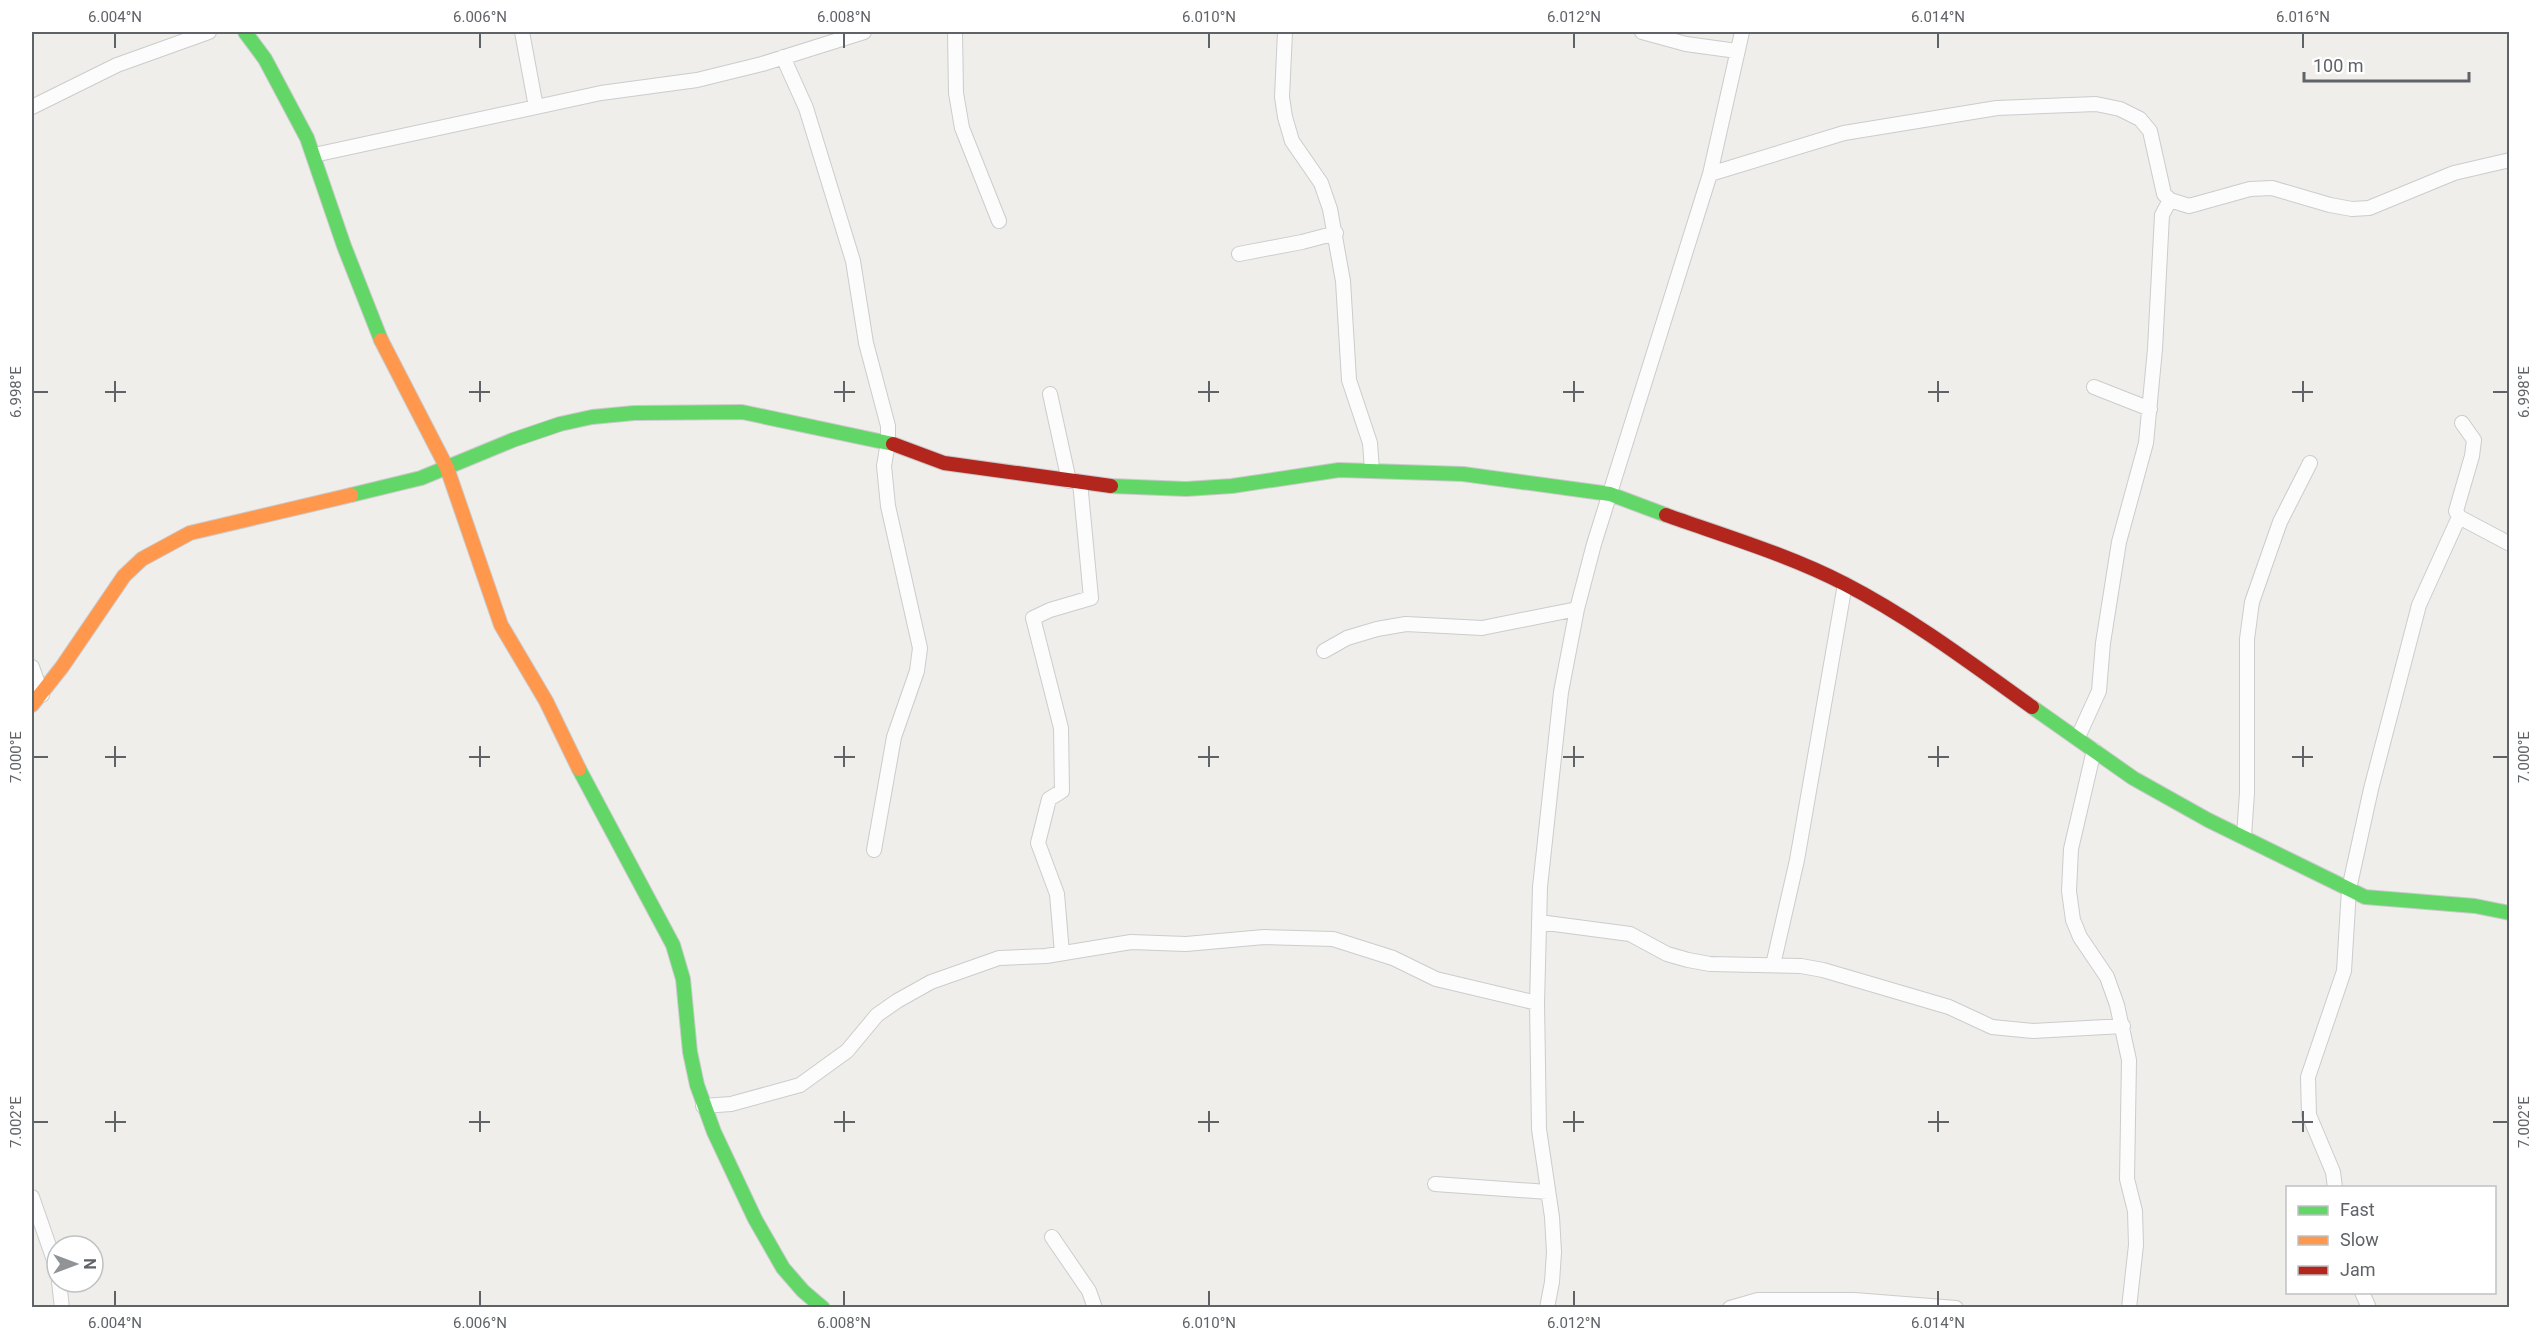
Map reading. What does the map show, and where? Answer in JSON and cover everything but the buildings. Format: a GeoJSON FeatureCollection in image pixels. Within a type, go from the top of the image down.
{"type":"FeatureCollection","features":[{"type":"Feature","properties":{"kind":"street"},"geometry":{"type":"LineString","coordinates":[[32,107],[117,64],[209,32]]}},
{"type":"Feature","properties":{"kind":"street"},"geometry":{"type":"LineString","coordinates":[[245,32],[265,59],[291,104],[314,155],[344,246],[385,349],[447,468],[501,625],[546,701],[588,789],[680,961],[690,1052],[703,1106],[736,1182],[783,1268],[803,1292],[823,1308]]}},
{"type":"Feature","properties":{"kind":"street"},"geometry":{"type":"LineString","coordinates":[[522,32],[536,107]]}},
{"type":"Feature","properties":{"kind":"street"},"geometry":{"type":"LineString","coordinates":[[314,155],[601,93],[697,80],[864,32]]}},
{"type":"Feature","properties":{"kind":"street"},"geometry":{"type":"LineString","coordinates":[[955,32],[956,93],[962,128],[999,221]]}},
{"type":"Feature","properties":{"kind":"street"},"geometry":{"type":"LineString","coordinates":[[1285,32],[1282,97],[1285,117],[1292,141],[1321,183],[1336,233],[1343,281],[1349,380],[1370,443],[1372,470]]}},
{"type":"Feature","properties":{"kind":"street"},"geometry":{"type":"LineString","coordinates":[[1642,32],[1686,44],[1737,51]]}},
{"type":"Feature","properties":{"kind":"street"},"geometry":{"type":"LineString","coordinates":[[1547,1308],[1554,1252],[1539,1128],[1537,1003],[1539,922],[1551,775],[1561,692],[1577,609],[1610,494],[1710,174],[1742,32]]}},
{"type":"Feature","properties":{"kind":"street"},"geometry":{"type":"LineString","coordinates":[[783,57],[813,130],[853,261],[866,343],[884,406],[888,442],[884,466],[888,506],[920,648],[917,671],[894,736],[874,850]]}},
{"type":"Feature","properties":{"kind":"street"},"geometry":{"type":"LineString","coordinates":[[1710,174],[1855,131],[1997,108],[2096,104],[2120,109],[2140,119],[2150,131],[2155,145],[2161,185],[2170,200],[2189,206],[2250,189],[2272,188],[2330,205],[2352,209],[2369,208],[2454,173],[2510,160]]}},
{"type":"Feature","properties":{"kind":"street"},"geometry":{"type":"LineString","coordinates":[[2078,737],[2092,711],[2099,691],[2104,634],[2119,542],[2146,443],[2162,215],[2170,200]]}},
{"type":"Feature","properties":{"kind":"street"},"geometry":{"type":"LineString","coordinates":[[1239,254],[1336,233]]}},
{"type":"Feature","properties":{"kind":"street"},"geometry":{"type":"LineString","coordinates":[[2094,387],[2150,409]]}},
{"type":"Feature","properties":{"kind":"street"},"geometry":{"type":"LineString","coordinates":[[1050,394],[1074,482],[1091,598],[1050,610],[1033,618],[1061,728],[1062,791],[1049,799],[1038,843],[1057,894],[1062,953]]}},
{"type":"Feature","properties":{"kind":"street"},"geometry":{"type":"LineString","coordinates":[[32,705],[42,695],[124,576],[142,559],[190,533],[421,478],[560,424],[634,412],[742,412],[888,442],[944,463],[1074,482],[1186,489],[1232,486],[1340,470],[1372,470],[1463,474],[1610,494],[1770,553],[1845,584],[1942,643],[2143,784],[2208,820],[2349,890],[2380,900],[2475,906],[2510,913]]}},
{"type":"Feature","properties":{"kind":"street"},"geometry":{"type":"LineString","coordinates":[[2462,423],[2474,440],[2472,456],[2456,511],[2459,517],[2510,544]]}},
{"type":"Feature","properties":{"kind":"street"},"geometry":{"type":"LineString","coordinates":[[2244,836],[2247,810],[2247,639],[2252,602],[2280,522],[2310,463]]}},
{"type":"Feature","properties":{"kind":"street"},"geometry":{"type":"LineString","coordinates":[[2335,1186],[2333,1172],[2309,1115],[2308,1077],[2343,971],[2349,890],[2371,789],[2419,605],[2459,517]]}},
{"type":"Feature","properties":{"kind":"street"},"geometry":{"type":"LineString","coordinates":[[1773,965],[1797,860],[1845,584]]}},
{"type":"Feature","properties":{"kind":"street"},"geometry":{"type":"LineString","coordinates":[[1324,651],[1347,638],[1377,629],[1406,624],[1482,628],[1577,609]]}},
{"type":"Feature","properties":{"kind":"street"},"geometry":{"type":"LineString","coordinates":[[32,667],[42,695]]}},
{"type":"Feature","properties":{"kind":"street"},"geometry":{"type":"LineString","coordinates":[[2094,750],[2071,849],[2069,891],[2073,920],[2080,937],[2107,977],[2124,1026],[2130,1060],[2127,1179],[2135,1211],[2136,1245],[2129,1308]]}},
{"type":"Feature","properties":{"kind":"street"},"geometry":{"type":"LineString","coordinates":[[1539,922],[1630,934],[1667,954],[1710,964],[1812,968],[1870,982],[1949,1007],[1992,1027],[2033,1031],[2124,1026]]}},
{"type":"Feature","properties":{"kind":"street"},"geometry":{"type":"LineString","coordinates":[[703,1106],[731,1104],[800,1085],[847,1052],[877,1015],[931,982],[999,958],[1062,953],[1131,942],[1186,944],[1264,937],[1333,939],[1393,958],[1436,979],[1537,1003]]}},
{"type":"Feature","properties":{"kind":"street"},"geometry":{"type":"LineString","coordinates":[[1435,1184],[1548,1192]]}},
{"type":"Feature","properties":{"kind":"street"},"geometry":{"type":"LineString","coordinates":[[32,1197],[45,1234]]}},
{"type":"Feature","properties":{"kind":"street"},"geometry":{"type":"LineString","coordinates":[[1052,1237],[1089,1291],[1095,1308]]}},
{"type":"Feature","properties":{"kind":"street"},"geometry":{"type":"LineString","coordinates":[[2362,1294],[2369,1308]]}},
{"type":"Feature","properties":{"kind":"street"},"geometry":{"type":"LineString","coordinates":[[1730,1308],[1745,1302],[1854,1300],[1956,1308]]}},
{"type":"Feature","properties":{"kind":"traffic: fast"},"geometry":{"type":"LineString","coordinates":[[245,32],[265,59],[307,138],[344,246],[381,340]]}},
{"type":"Feature","properties":{"kind":"traffic: fast"},"geometry":{"type":"LineString","coordinates":[[351,495],[421,478],[513,440],[560,424],[592,417],[634,413],[742,412],[893,444]]}},
{"type":"Feature","properties":{"kind":"traffic: fast"},"geometry":{"type":"LineString","coordinates":[[1111,486],[1186,489],[1232,486],[1339,470],[1463,474],[1610,494],[1666,515]]}},
{"type":"Feature","properties":{"kind":"traffic: fast"},"geometry":{"type":"LineString","coordinates":[[2032,707],[2133,778],[2208,820],[2365,897],[2475,906],[2510,913]]}},
{"type":"Feature","properties":{"kind":"traffic: fast"},"geometry":{"type":"LineString","coordinates":[[579,769],[673,945],[683,979],[690,1052],[697,1085],[714,1132],[755,1219],[783,1268],[803,1291],[823,1308]]}},
{"type":"Feature","properties":{"kind":"traffic: slow"},"geometry":{"type":"LineString","coordinates":[[381,340],[447,468],[501,625],[546,701],[579,769]]}},
{"type":"Feature","properties":{"kind":"traffic: slow"},"geometry":{"type":"LineString","coordinates":[[32,705],[62,667],[124,576],[142,559],[190,533],[351,495]]}},
{"type":"Feature","properties":{"kind":"traffic: jam"},"geometry":{"type":"LineString","coordinates":[[893,444],[944,463],[1111,486]]}},
{"type":"Feature","properties":{"kind":"traffic: jam"},"geometry":{"type":"LineString","coordinates":[[1666,515],[1779,555],[1870,597],[1964,658],[2032,707]]}}]}
